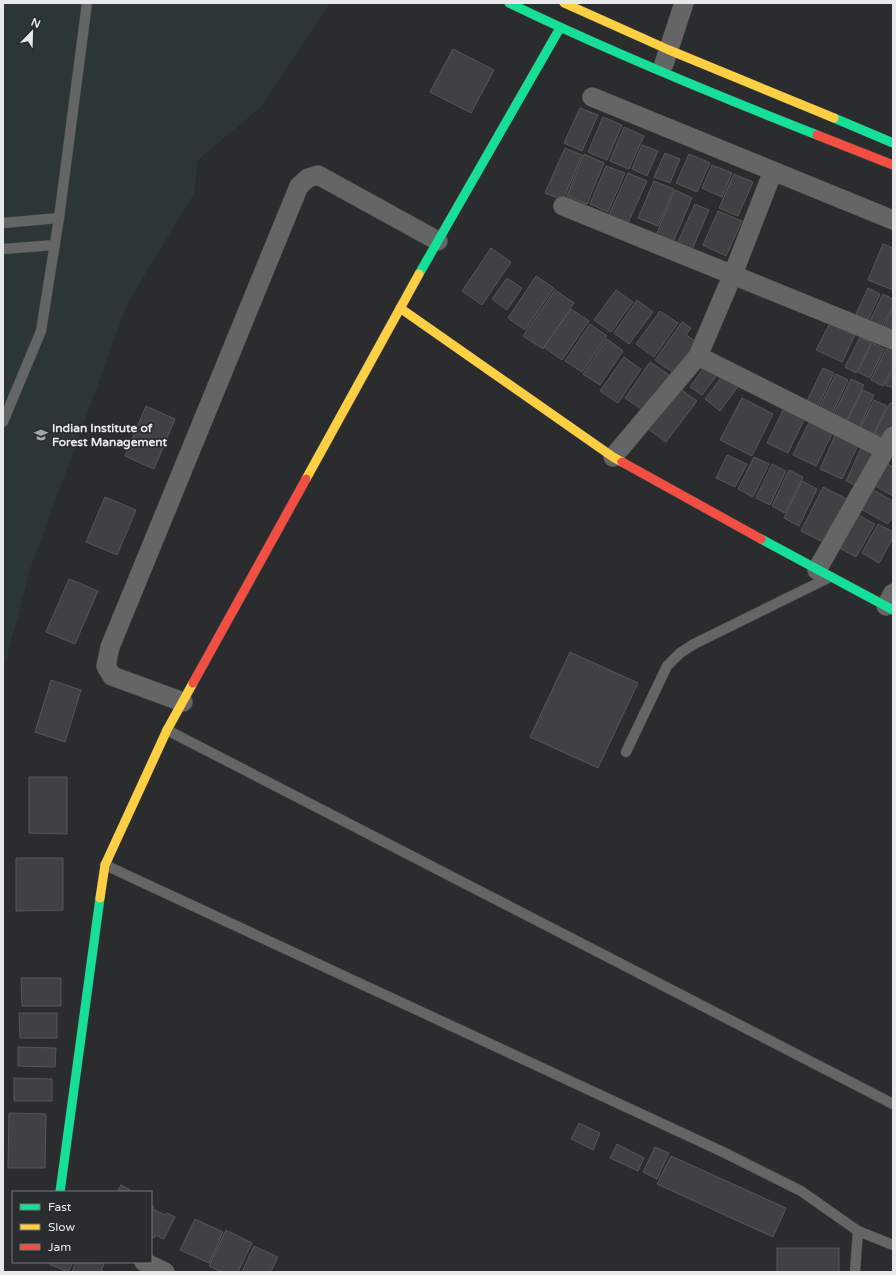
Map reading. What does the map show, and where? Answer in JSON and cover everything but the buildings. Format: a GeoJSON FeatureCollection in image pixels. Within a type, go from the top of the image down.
{"type":"FeatureCollection","features":[{"type":"Feature","properties":{"kind":"street"},"geometry":{"type":"LineString","coordinates":[[509,3],[560,28],[661,73],[893,165]]}},
{"type":"Feature","properties":{"kind":"street"},"geometry":{"type":"LineString","coordinates":[[564,3],[669,50],[893,143]]}},
{"type":"Feature","properties":{"kind":"street"},"geometry":{"type":"LineString","coordinates":[[661,73],[684,3]]}},
{"type":"Feature","properties":{"kind":"street"},"geometry":{"type":"LineString","coordinates":[[60,1191],[105,865],[167,730],[400,308],[560,28]]}},
{"type":"Feature","properties":{"kind":"street"},"geometry":{"type":"LineString","coordinates":[[592,97],[893,220]]}},
{"type":"Feature","properties":{"kind":"street"},"geometry":{"type":"LineString","coordinates":[[612,458],[698,356],[733,274],[773,171]]}},
{"type":"Feature","properties":{"kind":"street"},"geometry":{"type":"LineString","coordinates":[[183,702],[112,676],[106,666],[110,647],[299,186],[308,178],[318,175],[438,241]]}},
{"type":"Feature","properties":{"kind":"street"},"geometry":{"type":"LineString","coordinates":[[563,206],[893,340]]}},
{"type":"Feature","properties":{"kind":"street"},"geometry":{"type":"LineString","coordinates":[[400,308],[612,458],[824,573],[891,603]]}},
{"type":"Feature","properties":{"kind":"street"},"geometry":{"type":"LineString","coordinates":[[698,356],[889,443],[824,573]]}},
{"type":"Feature","properties":{"kind":"street"},"geometry":{"type":"LineString","coordinates":[[146,1263],[165,1272]]}},
{"type":"Feature","properties":{"kind":"lane"},"geometry":{"type":"LineString","coordinates":[[3,422],[41,332],[59,218],[87,3]]}},
{"type":"Feature","properties":{"kind":"lane"},"geometry":{"type":"LineString","coordinates":[[3,223],[59,218]]}},
{"type":"Feature","properties":{"kind":"lane"},"geometry":{"type":"LineString","coordinates":[[3,249],[55,245]]}},
{"type":"Feature","properties":{"kind":"lane"},"geometry":{"type":"LineString","coordinates":[[626,752],[667,666],[680,654],[694,644],[824,573]]}},
{"type":"Feature","properties":{"kind":"lane"},"geometry":{"type":"LineString","coordinates":[[167,730],[893,1104]]}},
{"type":"Feature","properties":{"kind":"lane"},"geometry":{"type":"LineString","coordinates":[[105,865],[723,1152],[801,1191],[858,1231],[893,1245]]}},
{"type":"Feature","properties":{"kind":"lane"},"geometry":{"type":"LineString","coordinates":[[855,1272],[858,1231]]}},
{"type":"Feature","properties":{"kind":"shaded area","name":"Indian Institute of Forest Management"},"geometry":{"type":"Polygon","coordinates":[[[3,3],[330,3],[260,108],[198,160],[194,194],[128,302],[31,567],[3,672],[3,3]]]}},
{"type":"Feature","properties":{"kind":"traffic: fast"},"geometry":{"type":"LineString","coordinates":[[509,3],[585,39],[817,135]]}},
{"type":"Feature","properties":{"kind":"traffic: fast"},"geometry":{"type":"LineString","coordinates":[[419,274],[560,28]]}},
{"type":"Feature","properties":{"kind":"traffic: fast"},"geometry":{"type":"LineString","coordinates":[[834,118],[893,143]]}},
{"type":"Feature","properties":{"kind":"traffic: fast"},"geometry":{"type":"LineString","coordinates":[[761,539],[893,610]]}},
{"type":"Feature","properties":{"kind":"traffic: fast"},"geometry":{"type":"LineString","coordinates":[[60,1191],[100,898]]}},
{"type":"Feature","properties":{"kind":"traffic: slow"},"geometry":{"type":"LineString","coordinates":[[564,3],[669,50],[834,118]]}},
{"type":"Feature","properties":{"kind":"traffic: slow"},"geometry":{"type":"LineString","coordinates":[[306,479],[419,274]]}},
{"type":"Feature","properties":{"kind":"traffic: slow"},"geometry":{"type":"LineString","coordinates":[[400,308],[622,462]]}},
{"type":"Feature","properties":{"kind":"traffic: slow"},"geometry":{"type":"LineString","coordinates":[[100,898],[105,865],[167,730],[193,683]]}},
{"type":"Feature","properties":{"kind":"traffic: jam"},"geometry":{"type":"LineString","coordinates":[[817,135],[893,165]]}},
{"type":"Feature","properties":{"kind":"traffic: jam"},"geometry":{"type":"LineString","coordinates":[[622,462],[761,539]]}},
{"type":"Feature","properties":{"kind":"traffic: jam"},"geometry":{"type":"LineString","coordinates":[[193,683],[306,479]]}},
{"type":"Feature","properties":{"kind":"place","name":"Indian Institute of Forest Management"},"geometry":{"type":"Point","coordinates":[41,435]}}]}
